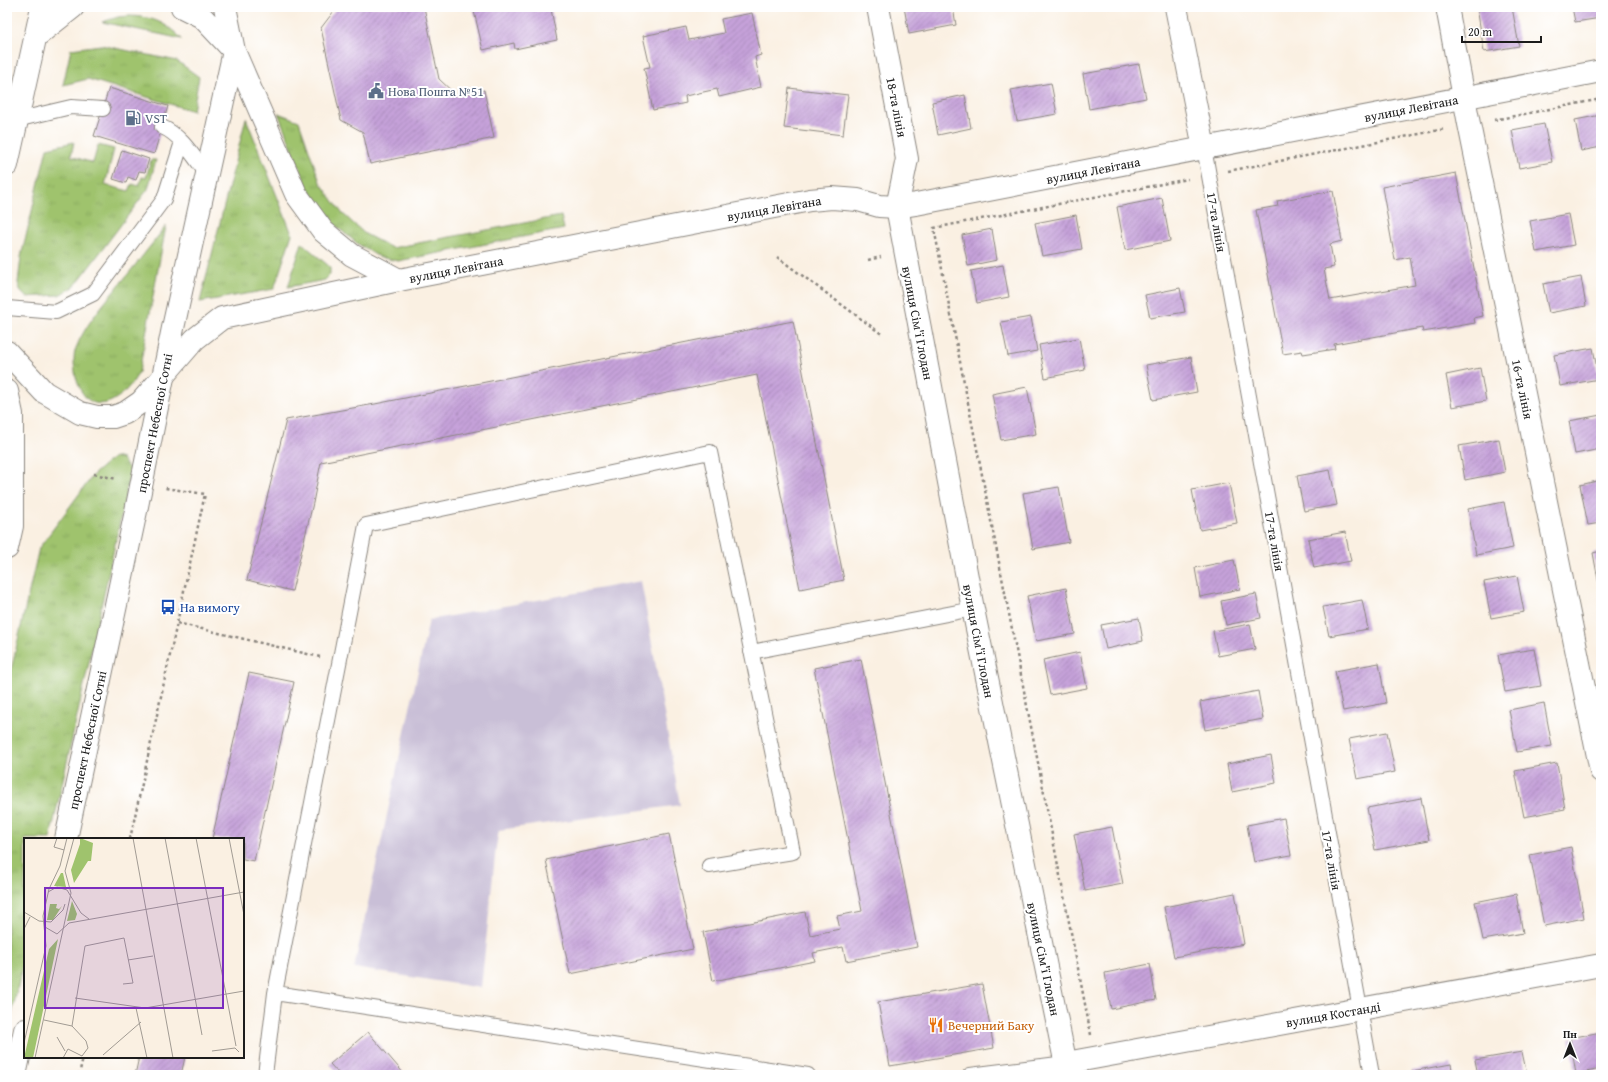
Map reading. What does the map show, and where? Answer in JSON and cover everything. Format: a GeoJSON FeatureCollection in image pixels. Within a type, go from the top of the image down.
{"type":"FeatureCollection","features":[{"type":"Feature","properties":{"kind":"main road"},"geometry":{"type":"LineString","coordinates":[[7,164],[42,7]]}},
{"type":"Feature","properties":{"kind":"main road"},"geometry":{"type":"LineString","coordinates":[[35,37],[74,7]]}},
{"type":"Feature","properties":{"kind":"main road"},"geometry":{"type":"LineString","coordinates":[[182,7],[202,17],[234,50],[296,194],[323,231],[352,255],[399,280]]}},
{"type":"Feature","properties":{"kind":"main road","name":"проспект Небесної Сотні"},"geometry":{"type":"LineString","coordinates":[[66,838],[206,173],[234,50],[225,7]]}},
{"type":"Feature","properties":{"kind":"main road","name":"18-та лінія"},"geometry":{"type":"LineString","coordinates":[[878,7],[907,159],[897,207]]}},
{"type":"Feature","properties":{"kind":"main road","name":"17-та лінія"},"geometry":{"type":"LineString","coordinates":[[1176,7],[1204,148]]}},
{"type":"Feature","properties":{"kind":"main road","name":"16-та лінія"},"geometry":{"type":"LineString","coordinates":[[1447,7],[1469,124],[1601,772]]}},
{"type":"Feature","properties":{"kind":"main road","name":"вулиця Левітана"},"geometry":{"type":"LineString","coordinates":[[7,352],[44,392],[80,413],[97,417],[113,417],[126,413],[141,402],[195,339],[222,318],[399,280],[810,200],[832,198],[858,200],[879,206],[897,207],[1601,71]]}},
{"type":"Feature","properties":{"kind":"main road","name":"вулиця Сім'ї Глодан"},"geometry":{"type":"LineString","coordinates":[[897,207],[973,609],[1067,1069]]}},
{"type":"Feature","properties":{"kind":"main road"},"geometry":{"type":"LineString","coordinates":[[7,391],[12,414],[12,526],[7,548]]}},
{"type":"Feature","properties":{"kind":"main road","name":"вулиця Костанді"},"geometry":{"type":"LineString","coordinates":[[1067,1069],[1095,1057],[1601,965]]}},
{"type":"Feature","properties":{"kind":"main road"},"geometry":{"type":"LineString","coordinates":[[15,1075],[24,1034]]}},
{"type":"Feature","properties":{"kind":"lane"},"geometry":{"type":"LineString","coordinates":[[16,120],[71,107],[103,109]]}},
{"type":"Feature","properties":{"kind":"lane"},"geometry":{"type":"LineString","coordinates":[[162,127],[169,130],[182,142],[206,173]]}},
{"type":"Feature","properties":{"kind":"lane"},"geometry":{"type":"LineString","coordinates":[[7,308],[56,312],[93,294],[164,199],[182,142]]}},
{"type":"Feature","properties":{"kind":"lane","name":"17-та лінія"},"geometry":{"type":"LineString","coordinates":[[1204,148],[1372,1075]]}},
{"type":"Feature","properties":{"kind":"lane"},"geometry":{"type":"LineString","coordinates":[[265,1075],[275,993],[366,525],[710,452],[793,852],[710,866]]}},
{"type":"Feature","properties":{"kind":"lane"},"geometry":{"type":"LineString","coordinates":[[752,652],[973,609]]}},
{"type":"Feature","properties":{"kind":"lane"},"geometry":{"type":"LineString","coordinates":[[275,993],[808,1075]]}},
{"type":"Feature","properties":{"kind":"lane"},"geometry":{"type":"LineString","coordinates":[[970,1075],[1067,1069]]}},
{"type":"Feature","properties":{"kind":"path"},"geometry":{"type":"LineString","coordinates":[[1095,1057],[934,228],[1601,99]]}},
{"type":"Feature","properties":{"kind":"path"},"geometry":{"type":"LineString","coordinates":[[777,257],[882,335]]}},
{"type":"Feature","properties":{"kind":"path"},"geometry":{"type":"LineString","coordinates":[[94,474],[121,480]]}},
{"type":"Feature","properties":{"kind":"path"},"geometry":{"type":"LineString","coordinates":[[130,838],[205,494],[164,488]]}},
{"type":"Feature","properties":{"kind":"path"},"geometry":{"type":"LineString","coordinates":[[177,623],[340,662]]}},
{"type":"Feature","properties":{"kind":"path"},"geometry":{"type":"LineString","coordinates":[[79,1075],[83,1058]]}},
{"type":"Feature","properties":{"kind":"shaded area"},"geometry":{"type":"Polygon","coordinates":[[[641,581],[680,805],[499,830],[481,988],[354,968],[429,620],[641,581]]]}},
{"type":"Feature","properties":{"kind":"green space"},"geometry":{"type":"Polygon","coordinates":[[[130,16],[152,19],[170,28],[182,39],[102,22],[118,17],[130,16]]]}},
{"type":"Feature","properties":{"kind":"green space"},"geometry":{"type":"Polygon","coordinates":[[[101,45],[177,61],[199,77],[193,111],[88,79],[63,85],[71,49],[101,45]]]}},
{"type":"Feature","properties":{"kind":"green space"},"geometry":{"type":"Polygon","coordinates":[[[278,113],[299,121],[320,182],[342,213],[365,234],[392,248],[561,216],[564,229],[398,261],[379,257],[358,244],[331,222],[307,186],[278,113]]]}},
{"type":"Feature","properties":{"kind":"green space"},"geometry":{"type":"Polygon","coordinates":[[[246,118],[292,234],[274,289],[200,302],[246,118]]]}},
{"type":"Feature","properties":{"kind":"green space"},"geometry":{"type":"Polygon","coordinates":[[[74,142],[71,156],[93,163],[98,145],[114,149],[105,185],[129,191],[132,184],[139,186],[142,177],[146,178],[151,160],[156,160],[148,189],[74,287],[59,295],[26,297],[21,292],[18,283],[21,257],[47,148],[74,142]]]}},
{"type":"Feature","properties":{"kind":"green space"},"geometry":{"type":"Polygon","coordinates":[[[166,226],[139,372],[123,393],[113,400],[104,404],[94,403],[86,398],[80,388],[75,372],[74,357],[79,340],[104,303],[166,226]]]}},
{"type":"Feature","properties":{"kind":"green space"},"geometry":{"type":"Polygon","coordinates":[[[302,243],[330,267],[330,275],[325,280],[288,287],[302,243]]]}},
{"type":"Feature","properties":{"kind":"green space"},"geometry":{"type":"Polygon","coordinates":[[[114,457],[122,459],[130,470],[123,508],[50,838],[24,838],[24,959],[7,1036],[7,688],[39,548],[94,474],[114,457]]]}},
{"type":"Feature","properties":{"kind":"building"},"geometry":{"type":"Polygon","coordinates":[[[337,7],[424,7],[439,79],[457,96],[484,90],[494,138],[370,164],[363,132],[341,120],[321,28],[337,7]]]}},
{"type":"Feature","properties":{"kind":"building"},"geometry":{"type":"Polygon","coordinates":[[[473,7],[536,7],[537,11],[551,9],[557,40],[515,49],[514,43],[483,50],[473,7]]]}},
{"type":"Feature","properties":{"kind":"building"},"geometry":{"type":"Polygon","coordinates":[[[904,7],[953,7],[956,25],[909,34],[904,7]]]}},
{"type":"Feature","properties":{"kind":"building"},"geometry":{"type":"Polygon","coordinates":[[[1477,7],[1512,7],[1519,46],[1484,52],[1477,7]]]}},
{"type":"Feature","properties":{"kind":"building"},"geometry":{"type":"Polygon","coordinates":[[[1572,7],[1601,7],[1601,18],[1575,22],[1572,7]]]}},
{"type":"Feature","properties":{"kind":"building"},"geometry":{"type":"Polygon","coordinates":[[[752,13],[761,55],[755,57],[761,87],[719,97],[717,89],[685,96],[686,103],[653,110],[644,68],[650,67],[643,36],[686,27],[689,40],[724,33],[721,19],[752,13]]]}},
{"type":"Feature","properties":{"kind":"building"},"geometry":{"type":"Polygon","coordinates":[[[1139,64],[1146,98],[1089,109],[1083,74],[1139,64]]]}},
{"type":"Feature","properties":{"kind":"building"},"geometry":{"type":"Polygon","coordinates":[[[1051,83],[1057,114],[1017,121],[1011,90],[1051,83]]]}},
{"type":"Feature","properties":{"kind":"building"},"geometry":{"type":"Polygon","coordinates":[[[109,88],[168,106],[154,154],[94,136],[109,88]]]}},
{"type":"Feature","properties":{"kind":"building"},"geometry":{"type":"Polygon","coordinates":[[[789,88],[848,95],[843,135],[784,128],[789,88]]]}},
{"type":"Feature","properties":{"kind":"building"},"geometry":{"type":"Polygon","coordinates":[[[965,95],[971,128],[938,135],[932,102],[965,95]]]}},
{"type":"Feature","properties":{"kind":"building"},"geometry":{"type":"Polygon","coordinates":[[[1601,115],[1601,147],[1581,151],[1575,120],[1601,115]]]}},
{"type":"Feature","properties":{"kind":"building"},"geometry":{"type":"Polygon","coordinates":[[[1544,124],[1552,162],[1519,168],[1512,130],[1544,124]]]}},
{"type":"Feature","properties":{"kind":"building"},"geometry":{"type":"Polygon","coordinates":[[[122,150],[149,159],[145,172],[139,171],[136,180],[128,177],[126,183],[113,179],[122,150]]]}},
{"type":"Feature","properties":{"kind":"building"},"geometry":{"type":"Polygon","coordinates":[[[1456,173],[1483,316],[1474,318],[1475,323],[1423,332],[1422,328],[1334,344],[1335,349],[1303,354],[1302,351],[1283,354],[1256,210],[1278,206],[1277,201],[1333,191],[1342,241],[1330,244],[1334,267],[1324,269],[1330,300],[1415,285],[1410,257],[1395,260],[1382,187],[1456,173]]]}},
{"type":"Feature","properties":{"kind":"building"},"geometry":{"type":"Polygon","coordinates":[[[1162,198],[1170,241],[1125,250],[1117,207],[1162,198]]]}},
{"type":"Feature","properties":{"kind":"building"},"geometry":{"type":"Polygon","coordinates":[[[1568,214],[1574,245],[1536,252],[1530,221],[1568,214]]]}},
{"type":"Feature","properties":{"kind":"building"},"geometry":{"type":"Polygon","coordinates":[[[1076,215],[1082,249],[1042,256],[1035,223],[1076,215]]]}},
{"type":"Feature","properties":{"kind":"building"},"geometry":{"type":"Polygon","coordinates":[[[992,229],[997,260],[968,266],[962,235],[992,229]]]}},
{"type":"Feature","properties":{"kind":"building"},"geometry":{"type":"Polygon","coordinates":[[[1003,265],[1009,297],[977,303],[971,271],[1003,265]]]}},
{"type":"Feature","properties":{"kind":"building"},"geometry":{"type":"Polygon","coordinates":[[[1581,277],[1586,306],[1549,313],[1543,284],[1581,277]]]}},
{"type":"Feature","properties":{"kind":"building"},"geometry":{"type":"Polygon","coordinates":[[[1180,288],[1185,312],[1150,318],[1145,295],[1180,288]]]}},
{"type":"Feature","properties":{"kind":"building"},"geometry":{"type":"Polygon","coordinates":[[[1031,317],[1037,351],[1008,356],[1001,322],[1031,317]]]}},
{"type":"Feature","properties":{"kind":"building"},"geometry":{"type":"Polygon","coordinates":[[[793,321],[844,580],[800,589],[757,375],[321,462],[292,591],[247,580],[286,420],[375,404],[793,321]]]}},
{"type":"Feature","properties":{"kind":"building"},"geometry":{"type":"Polygon","coordinates":[[[1079,338],[1085,370],[1045,378],[1039,345],[1079,338]]]}},
{"type":"Feature","properties":{"kind":"building"},"geometry":{"type":"Polygon","coordinates":[[[1593,348],[1599,379],[1560,386],[1554,355],[1593,348]]]}},
{"type":"Feature","properties":{"kind":"building"},"geometry":{"type":"Polygon","coordinates":[[[1191,357],[1197,392],[1153,400],[1146,365],[1191,357]]]}},
{"type":"Feature","properties":{"kind":"building"},"geometry":{"type":"Polygon","coordinates":[[[1480,368],[1486,401],[1452,407],[1446,375],[1480,368]]]}},
{"type":"Feature","properties":{"kind":"building"},"geometry":{"type":"Polygon","coordinates":[[[1027,387],[1036,434],[1001,440],[992,394],[1027,387]]]}},
{"type":"Feature","properties":{"kind":"building"},"geometry":{"type":"Polygon","coordinates":[[[1601,415],[1601,449],[1575,454],[1569,421],[1601,415]]]}},
{"type":"Feature","properties":{"kind":"building"},"geometry":{"type":"Polygon","coordinates":[[[1499,439],[1505,472],[1465,480],[1459,446],[1499,439]]]}},
{"type":"Feature","properties":{"kind":"building"},"geometry":{"type":"Polygon","coordinates":[[[1330,470],[1337,505],[1304,511],[1297,476],[1330,470]]]}},
{"type":"Feature","properties":{"kind":"building"},"geometry":{"type":"Polygon","coordinates":[[[1601,480],[1601,523],[1588,525],[1580,485],[1601,480]]]}},
{"type":"Feature","properties":{"kind":"building"},"geometry":{"type":"Polygon","coordinates":[[[1229,483],[1237,523],[1200,530],[1192,490],[1229,483]]]}},
{"type":"Feature","properties":{"kind":"building"},"geometry":{"type":"Polygon","coordinates":[[[1059,487],[1069,542],[1033,549],[1023,493],[1059,487]]]}},
{"type":"Feature","properties":{"kind":"building"},"geometry":{"type":"Polygon","coordinates":[[[1504,502],[1513,548],[1476,555],[1468,509],[1504,502]]]}},
{"type":"Feature","properties":{"kind":"building"},"geometry":{"type":"Polygon","coordinates":[[[1345,532],[1351,561],[1314,568],[1308,539],[1345,532]]]}},
{"type":"Feature","properties":{"kind":"building"},"geometry":{"type":"Polygon","coordinates":[[[1601,551],[1601,584],[1599,585],[1593,553],[1601,551]]]}},
{"type":"Feature","properties":{"kind":"building"},"geometry":{"type":"Polygon","coordinates":[[[1234,560],[1240,589],[1200,597],[1195,568],[1234,560]]]}},
{"type":"Feature","properties":{"kind":"building"},"geometry":{"type":"Polygon","coordinates":[[[1517,576],[1524,612],[1491,618],[1484,582],[1517,576]]]}},
{"type":"Feature","properties":{"kind":"building"},"geometry":{"type":"Polygon","coordinates":[[[1066,588],[1075,634],[1036,641],[1027,596],[1066,588]]]}},
{"type":"Feature","properties":{"kind":"building"},"geometry":{"type":"Polygon","coordinates":[[[1256,594],[1261,618],[1226,625],[1221,601],[1256,594]]]}},
{"type":"Feature","properties":{"kind":"building"},"geometry":{"type":"Polygon","coordinates":[[[1362,600],[1368,629],[1329,636],[1323,607],[1362,600]]]}},
{"type":"Feature","properties":{"kind":"building"},"geometry":{"type":"Polygon","coordinates":[[[1139,618],[1143,641],[1106,649],[1101,625],[1139,618]]]}},
{"type":"Feature","properties":{"kind":"building"},"geometry":{"type":"Polygon","coordinates":[[[1250,624],[1255,649],[1218,656],[1213,631],[1250,624]]]}},
{"type":"Feature","properties":{"kind":"building"},"geometry":{"type":"Polygon","coordinates":[[[1534,649],[1541,686],[1505,692],[1498,655],[1534,649]]]}},
{"type":"Feature","properties":{"kind":"building"},"geometry":{"type":"Polygon","coordinates":[[[1080,652],[1087,688],[1050,695],[1043,660],[1080,652]]]}},
{"type":"Feature","properties":{"kind":"building"},"geometry":{"type":"Polygon","coordinates":[[[861,659],[917,947],[846,961],[843,947],[813,953],[815,961],[713,981],[703,932],[805,912],[810,935],[840,929],[837,916],[862,911],[814,668],[861,659]]]}},
{"type":"Feature","properties":{"kind":"building"},"geometry":{"type":"Polygon","coordinates":[[[1379,663],[1386,703],[1343,711],[1335,671],[1379,663]]]}},
{"type":"Feature","properties":{"kind":"building"},"geometry":{"type":"Polygon","coordinates":[[[249,673],[294,682],[254,861],[244,859],[244,838],[212,838],[249,673]]]}},
{"type":"Feature","properties":{"kind":"building"},"geometry":{"type":"Polygon","coordinates":[[[1258,691],[1263,719],[1205,730],[1200,702],[1258,691]]]}},
{"type":"Feature","properties":{"kind":"building"},"geometry":{"type":"Polygon","coordinates":[[[1544,703],[1552,746],[1517,752],[1509,710],[1544,703]]]}},
{"type":"Feature","properties":{"kind":"building"},"geometry":{"type":"Polygon","coordinates":[[[1387,732],[1395,772],[1357,779],[1349,739],[1387,732]]]}},
{"type":"Feature","properties":{"kind":"building"},"geometry":{"type":"Polygon","coordinates":[[[1271,755],[1276,783],[1232,792],[1227,764],[1271,755]]]}},
{"type":"Feature","properties":{"kind":"building"},"geometry":{"type":"Polygon","coordinates":[[[1557,763],[1565,809],[1524,817],[1515,771],[1557,763]]]}},
{"type":"Feature","properties":{"kind":"building"},"geometry":{"type":"Polygon","coordinates":[[[1421,798],[1429,840],[1375,850],[1367,808],[1421,798]]]}},
{"type":"Feature","properties":{"kind":"building"},"geometry":{"type":"Polygon","coordinates":[[[1284,818],[1291,855],[1254,862],[1247,825],[1284,818]]]}},
{"type":"Feature","properties":{"kind":"building"},"geometry":{"type":"Polygon","coordinates":[[[1112,827],[1123,884],[1085,891],[1074,834],[1112,827]]]}},
{"type":"Feature","properties":{"kind":"building"},"geometry":{"type":"Polygon","coordinates":[[[669,834],[693,949],[570,974],[546,860],[669,834]]]}},
{"type":"Feature","properties":{"kind":"building"},"geometry":{"type":"Polygon","coordinates":[[[1571,847],[1584,918],[1544,926],[1530,855],[1571,847]]]}},
{"type":"Feature","properties":{"kind":"building"},"geometry":{"type":"Polygon","coordinates":[[[1235,893],[1244,944],[1174,957],[1164,907],[1235,893]]]}},
{"type":"Feature","properties":{"kind":"building"},"geometry":{"type":"Polygon","coordinates":[[[1516,894],[1523,933],[1483,940],[1475,902],[1516,894]]]}},
{"type":"Feature","properties":{"kind":"building"},"geometry":{"type":"Polygon","coordinates":[[[1150,964],[1156,1000],[1111,1009],[1105,973],[1150,964]]]}},
{"type":"Feature","properties":{"kind":"building","name":"Вечерний Баку"},"geometry":{"type":"Polygon","coordinates":[[[982,984],[994,1048],[890,1066],[878,1002],[982,984]]]}},
{"type":"Feature","properties":{"kind":"building"},"geometry":{"type":"Polygon","coordinates":[[[368,1032],[405,1075],[340,1075],[330,1064],[368,1032]]]}},
{"type":"Feature","properties":{"kind":"building"},"geometry":{"type":"Polygon","coordinates":[[[1601,1032],[1601,1069],[1576,1074],[1570,1038],[1601,1032]]]}},
{"type":"Feature","properties":{"kind":"building"},"geometry":{"type":"Polygon","coordinates":[[[1522,1052],[1527,1075],[1478,1075],[1475,1060],[1522,1052]]]}},
{"type":"Feature","properties":{"kind":"building"},"geometry":{"type":"Polygon","coordinates":[[[139,1058],[185,1058],[181,1075],[135,1075],[139,1058]]]}},
{"type":"Feature","properties":{"kind":"building"},"geometry":{"type":"Polygon","coordinates":[[[1451,1064],[1453,1075],[1413,1075],[1412,1071],[1451,1064]]]}},
{"type":"Feature","properties":{"kind":"place","name":"Нова Пошта №51"},"geometry":{"type":"Point","coordinates":[376,91]}},
{"type":"Feature","properties":{"kind":"place","name":"VST"},"geometry":{"type":"Point","coordinates":[133,118]}},
{"type":"Feature","properties":{"kind":"place","name":"На вимогу"},"geometry":{"type":"Point","coordinates":[168,607]}},
{"type":"Feature","properties":{"kind":"place","name":"Вечерний Баку"},"geometry":{"type":"Point","coordinates":[936,1025]}}]}
